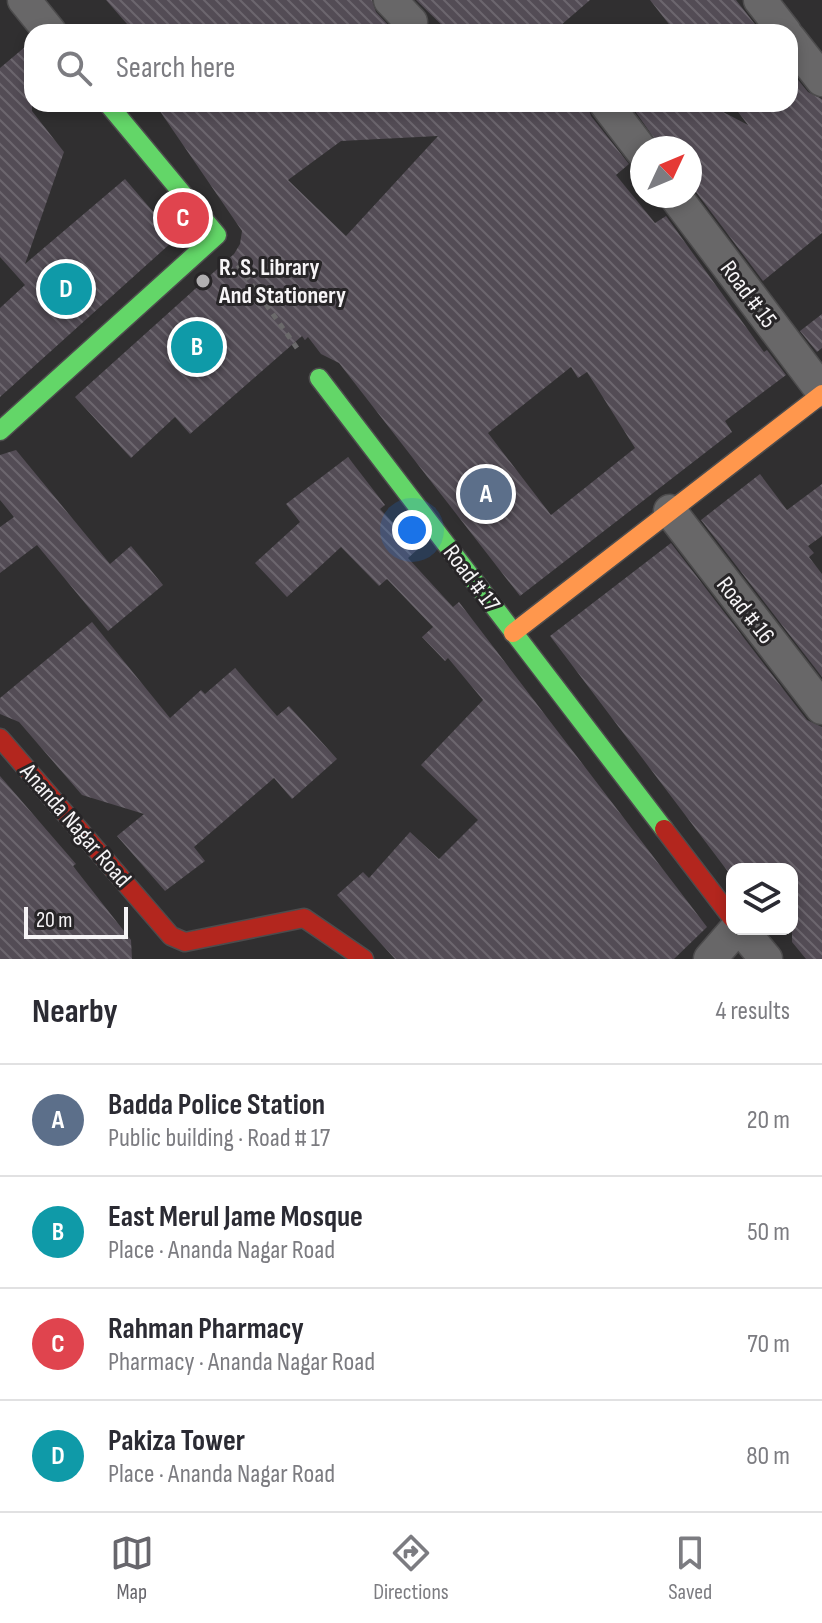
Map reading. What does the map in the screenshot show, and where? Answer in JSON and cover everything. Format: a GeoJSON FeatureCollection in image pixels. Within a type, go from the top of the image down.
{"type":"FeatureCollection","features":[{"type":"Feature","properties":{"kind":"street"},"geometry":{"type":"LineString","coordinates":[[24,0],[44,24]]}},
{"type":"Feature","properties":{"kind":"street"},"geometry":{"type":"LineString","coordinates":[[760,0],[779,24]]}},
{"type":"Feature","properties":{"kind":"street"},"geometry":{"type":"LineString","coordinates":[[798,49],[822,80]]}},
{"type":"Feature","properties":{"kind":"street"},"geometry":{"type":"LineString","coordinates":[[0,431],[217,235],[115,112]]}},
{"type":"Feature","properties":{"kind":"street"},"geometry":{"type":"LineString","coordinates":[[612,112],[631,136]]}},
{"type":"Feature","properties":{"kind":"street","name":"Road # 15"},"geometry":{"type":"LineString","coordinates":[[684,208],[822,393]]}},
{"type":"Feature","properties":{"kind":"street","name":"Road # 17"},"geometry":{"type":"LineString","coordinates":[[319,378],[726,910]]}},
{"type":"Feature","properties":{"kind":"street"},"geometry":{"type":"LineString","coordinates":[[513,633],[822,393]]}},
{"type":"Feature","properties":{"kind":"street","name":"Road # 16"},"geometry":{"type":"LineString","coordinates":[[670,511],[822,708]]}},
{"type":"Feature","properties":{"kind":"street","name":"Ananda Nagar Road"},"geometry":{"type":"LineString","coordinates":[[0,738],[168,948],[304,918],[364,959]]}},
{"type":"Feature","properties":{"kind":"street"},"geometry":{"type":"LineString","coordinates":[[710,959],[733,935]]}},
{"type":"Feature","properties":{"kind":"street"},"geometry":{"type":"LineString","coordinates":[[744,935],[766,959]]}},
{"type":"Feature","properties":{"kind":"path"},"geometry":{"type":"LineString","coordinates":[[217,235],[319,378]]}},
{"type":"Feature","properties":{"kind":"building"},"geometry":{"type":"Polygon","coordinates":[[[106,0],[372,0],[376,12],[387,24],[127,24],[106,0]]]}},
{"type":"Feature","properties":{"kind":"building"},"geometry":{"type":"Polygon","coordinates":[[[416,0],[590,0],[562,24],[441,24],[416,0]]]}},
{"type":"Feature","properties":{"kind":"building"},"geometry":{"type":"Polygon","coordinates":[[[650,0],[736,0],[755,24],[669,24],[650,0]]]}},
{"type":"Feature","properties":{"kind":"building"},"geometry":{"type":"Polygon","coordinates":[[[24,48],[24,112],[33,112],[64,152],[25,264],[125,179],[168,229],[174,222],[182,233],[0,397],[0,308],[25,285],[0,257],[0,68],[24,48]]]}},
{"type":"Feature","properties":{"kind":"building"},"geometry":{"type":"Polygon","coordinates":[[[798,80],[808,92],[822,99],[822,233],[763,281],[702,200],[702,136],[653,136],[636,112],[723,112],[748,125],[738,112],[798,112],[798,80]]]}},
{"type":"Feature","properties":{"kind":"building"},"geometry":{"type":"Polygon","coordinates":[[[160,112],[590,112],[629,164],[616,175],[630,192],[630,208],[643,208],[655,223],[666,216],[764,352],[767,350],[786,375],[725,421],[732,432],[520,596],[339,363],[321,354],[308,337],[305,340],[302,336],[190,434],[175,417],[131,458],[75,397],[234,254],[242,231],[160,112]],[[438,136],[341,141],[288,180],[346,236],[438,136]],[[571,367],[488,433],[551,515],[635,448],[587,372],[578,378],[571,367]]]}},
{"type":"Feature","properties":{"kind":"building"},"geometry":{"type":"Polygon","coordinates":[[[822,314],[822,348],[817,352],[800,331],[822,314]]]}},
{"type":"Feature","properties":{"kind":"building"},"geometry":{"type":"Polygon","coordinates":[[[16,450],[110,564],[131,546],[163,585],[108,631],[37,545],[0,573],[0,527],[14,517],[0,500],[0,455],[16,450]]]}},
{"type":"Feature","properties":{"kind":"building"},"geometry":{"type":"Polygon","coordinates":[[[348,457],[385,505],[380,509],[418,549],[408,558],[453,607],[459,602],[707,927],[674,959],[395,959],[337,895],[363,872],[369,878],[410,832],[439,859],[478,820],[421,765],[483,700],[448,658],[445,661],[422,637],[433,627],[387,579],[379,586],[341,547],[287,597],[255,563],[300,522],[286,504],[348,457]]]}},
{"type":"Feature","properties":{"kind":"building"},"geometry":{"type":"Polygon","coordinates":[[[760,474],[787,510],[822,484],[822,536],[808,546],[814,553],[809,557],[822,574],[822,677],[701,520],[760,474]]]}},
{"type":"Feature","properties":{"kind":"building"},"geometry":{"type":"Polygon","coordinates":[[[671,543],[807,720],[822,727],[822,959],[806,959],[792,942],[792,935],[798,935],[798,863],[726,863],[726,869],[550,636],[671,543]]]}},
{"type":"Feature","properties":{"kind":"building"},"geometry":{"type":"Polygon","coordinates":[[[92,622],[170,718],[201,690],[205,694],[235,668],[277,716],[289,706],[337,759],[292,799],[274,778],[194,847],[205,861],[165,891],[117,836],[144,814],[82,795],[19,722],[0,714],[0,698],[92,622]]]}},
{"type":"Feature","properties":{"kind":"building"},"geometry":{"type":"Polygon","coordinates":[[[0,776],[76,864],[73,866],[131,940],[132,959],[0,959],[0,776]]]}},
{"type":"Feature","properties":{"kind":"traffic: fast"},"geometry":{"type":"LineString","coordinates":[[0,431],[217,235],[115,112]]}},
{"type":"Feature","properties":{"kind":"traffic: fast"},"geometry":{"type":"LineString","coordinates":[[319,378],[664,829]]}},
{"type":"Feature","properties":{"kind":"traffic: slow"},"geometry":{"type":"LineString","coordinates":[[513,633],[822,394]]}},
{"type":"Feature","properties":{"kind":"traffic: jam"},"geometry":{"type":"LineString","coordinates":[[0,738],[171,936],[185,942],[304,918],[364,959]]}},
{"type":"Feature","properties":{"kind":"traffic: jam"},"geometry":{"type":"LineString","coordinates":[[664,829],[726,910]]}},
{"type":"Feature","properties":{"kind":"place","name":"Rahman Pharmacy"},"geometry":{"type":"Point","coordinates":[183,218]}},
{"type":"Feature","properties":{"kind":"place","name":"R. S. Library And Stationery"},"geometry":{"type":"Point","coordinates":[203,281]}},
{"type":"Feature","properties":{"kind":"place","name":"Pakiza Tower"},"geometry":{"type":"Point","coordinates":[66,289]}},
{"type":"Feature","properties":{"kind":"place","name":"East Merul Jame Mosque"},"geometry":{"type":"Point","coordinates":[197,347]}},
{"type":"Feature","properties":{"kind":"place","name":"Badda Police Station"},"geometry":{"type":"Point","coordinates":[486,494]}}]}
